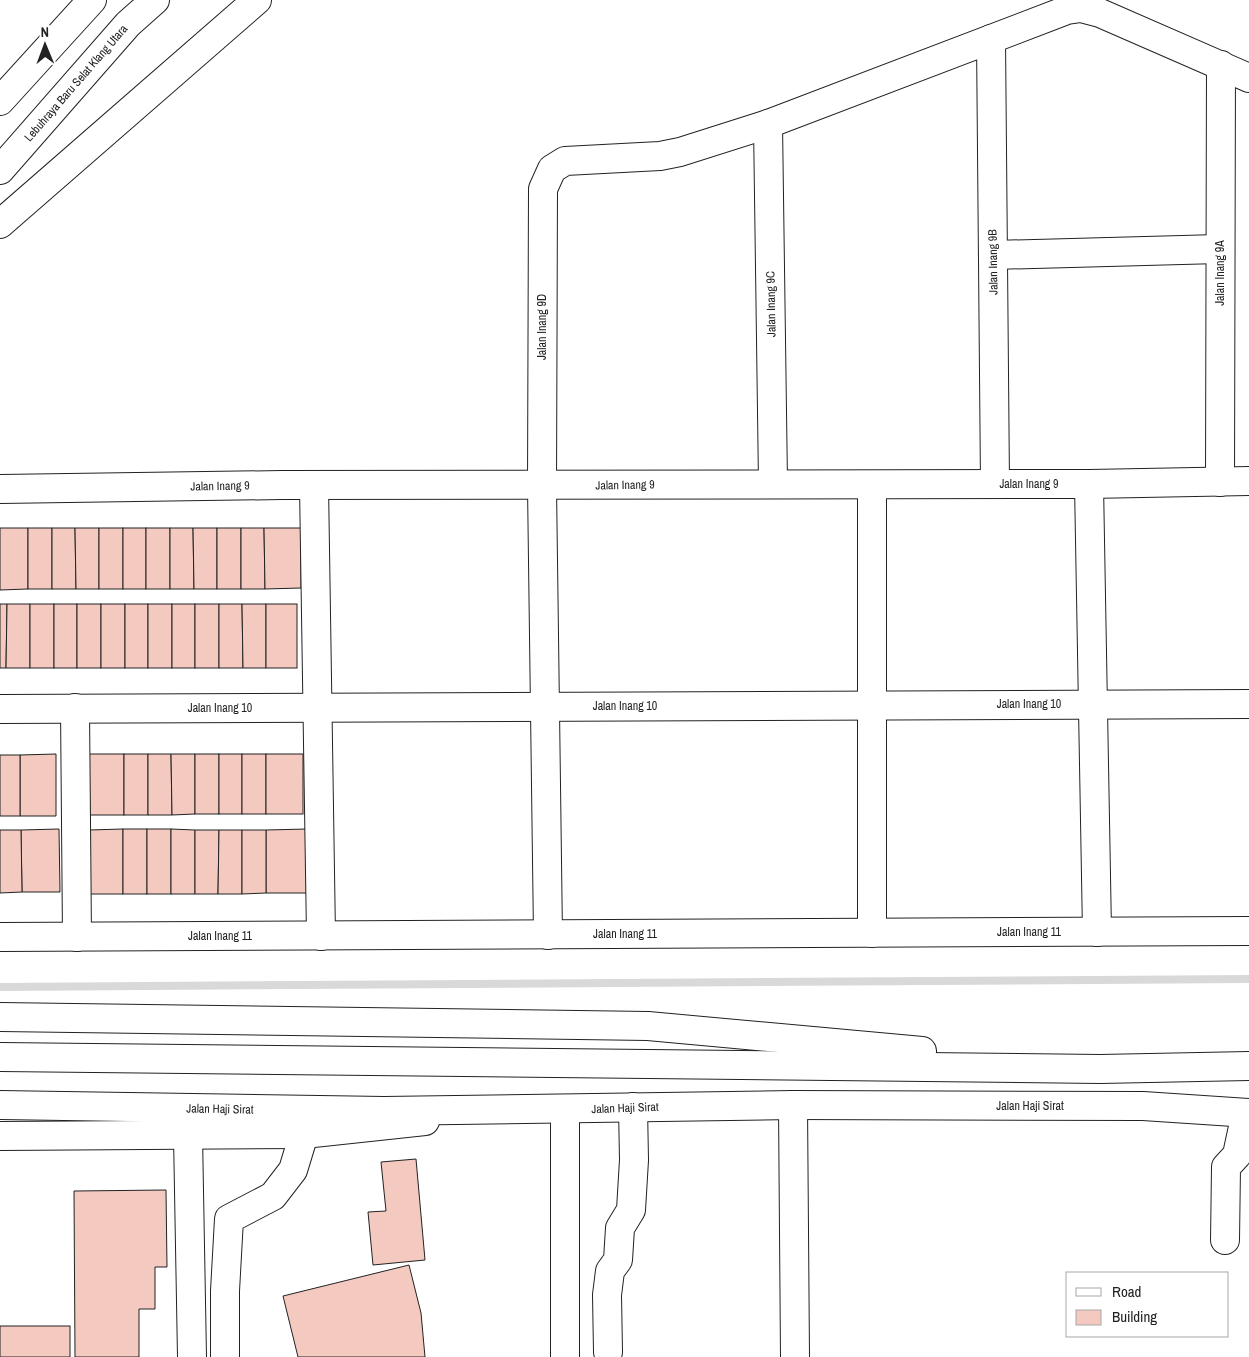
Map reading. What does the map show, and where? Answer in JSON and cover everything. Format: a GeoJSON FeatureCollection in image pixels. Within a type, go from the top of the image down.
{"type":"FeatureCollection","features":[{"type":"Feature","properties":{"kind":"main road"},"geometry":{"type":"LineString","coordinates":[[0,101],[92,0]]}},
{"type":"Feature","properties":{"kind":"main road","name":"Lebuhraya Baru Selat Klang Utara"},"geometry":{"type":"LineString","coordinates":[[0,170],[128,24],[155,0]]}},
{"type":"Feature","properties":{"kind":"main road"},"geometry":{"type":"LineString","coordinates":[[0,224],[257,0]]}},
{"type":"Feature","properties":{"kind":"main road"},"geometry":{"type":"LineString","coordinates":[[768,124],[1066,10],[1081,8],[1100,13],[1249,78]]}},
{"type":"Feature","properties":{"kind":"main road","name":"Jalan Inang 9B"},"geometry":{"type":"LineString","coordinates":[[991,39],[995,484]]}},
{"type":"Feature","properties":{"kind":"main road","name":"Jalan Inang 9A"},"geometry":{"type":"LineString","coordinates":[[1220,482],[1222,65]]}},
{"type":"Feature","properties":{"kind":"main road","name":"Jalan Inang 9D"},"geometry":{"type":"LineString","coordinates":[[548,935],[542,486],[543,188],[552,169],[565,161],[660,156],[768,124]]}},
{"type":"Feature","properties":{"kind":"main road","name":"Jalan Inang 9C"},"geometry":{"type":"LineString","coordinates":[[768,124],[773,484]]}},
{"type":"Feature","properties":{"kind":"main road"},"geometry":{"type":"LineString","coordinates":[[993,255],[1220,248]]}},
{"type":"Feature","properties":{"kind":"main road","name":"Jalan Inang 9"},"geometry":{"type":"LineString","coordinates":[[0,489],[314,485],[872,485],[1249,481]]}},
{"type":"Feature","properties":{"kind":"main road"},"geometry":{"type":"LineString","coordinates":[[1089,484],[1097,932]]}},
{"type":"Feature","properties":{"kind":"main road"},"geometry":{"type":"LineString","coordinates":[[314,485],[321,936]]}},
{"type":"Feature","properties":{"kind":"main road"},"geometry":{"type":"LineString","coordinates":[[872,485],[872,933]]}},
{"type":"Feature","properties":{"kind":"main road","name":"Jalan Inang 10"},"geometry":{"type":"LineString","coordinates":[[0,708],[1249,704]]}},
{"type":"Feature","properties":{"kind":"main road"},"geometry":{"type":"LineString","coordinates":[[75,708],[77,937]]}},
{"type":"Feature","properties":{"kind":"main road","name":"Jalan Inang 11"},"geometry":{"type":"LineString","coordinates":[[0,937],[1249,931]]}},
{"type":"Feature","properties":{"kind":"main road"},"geometry":{"type":"LineString","coordinates":[[0,1017],[648,1026],[1056,1063],[1100,1069]]}},
{"type":"Feature","properties":{"kind":"main road"},"geometry":{"type":"LineString","coordinates":[[0,1057],[1100,1069],[1249,1066]]}},
{"type":"Feature","properties":{"kind":"main road","name":"Jalan Haji Sirat"},"geometry":{"type":"LineString","coordinates":[[0,1105],[384,1111],[565,1110],[633,1107],[793,1105],[1143,1106],[1248,1113]]}},
{"type":"Feature","properties":{"kind":"main road"},"geometry":{"type":"LineString","coordinates":[[793,1105],[795,1357]]}},
{"type":"Feature","properties":{"kind":"main road"},"geometry":{"type":"LineString","coordinates":[[608,1352],[607,1295],[610,1271],[618,1260],[620,1228],[631,1210],[634,1160],[633,1107]]}},
{"type":"Feature","properties":{"kind":"main road"},"geometry":{"type":"LineString","coordinates":[[0,1136],[304,1134],[529,1109]]}},
{"type":"Feature","properties":{"kind":"main road"},"geometry":{"type":"LineString","coordinates":[[565,1110],[565,1357]]}},
{"type":"Feature","properties":{"kind":"main road"},"geometry":{"type":"LineString","coordinates":[[1225,1240],[1226,1167],[1237,1155],[1248,1113]]}},
{"type":"Feature","properties":{"kind":"main road"},"geometry":{"type":"LineString","coordinates":[[225,1357],[225,1290],[229,1219],[273,1196],[293,1170],[304,1134]]}},
{"type":"Feature","properties":{"kind":"main road"},"geometry":{"type":"LineString","coordinates":[[188,1135],[192,1357]]}},
{"type":"Feature","properties":{"kind":"building"},"geometry":{"type":"Polygon","coordinates":[[[0,528],[28,528],[28,589],[0,590],[0,528]]]}},
{"type":"Feature","properties":{"kind":"building"},"geometry":{"type":"Polygon","coordinates":[[[28,528],[52,528],[52,589],[28,589],[28,528]]]}},
{"type":"Feature","properties":{"kind":"building"},"geometry":{"type":"Polygon","coordinates":[[[52,528],[75,528],[76,589],[52,589],[52,528]]]}},
{"type":"Feature","properties":{"kind":"building"},"geometry":{"type":"Polygon","coordinates":[[[75,528],[99,528],[99,589],[76,589],[75,528]]]}},
{"type":"Feature","properties":{"kind":"building"},"geometry":{"type":"Polygon","coordinates":[[[99,528],[123,528],[123,589],[99,589],[99,528]]]}},
{"type":"Feature","properties":{"kind":"building"},"geometry":{"type":"Polygon","coordinates":[[[123,528],[146,528],[146,589],[123,589],[123,528]]]}},
{"type":"Feature","properties":{"kind":"building"},"geometry":{"type":"Polygon","coordinates":[[[146,528],[170,528],[170,589],[146,589],[146,528]]]}},
{"type":"Feature","properties":{"kind":"building"},"geometry":{"type":"Polygon","coordinates":[[[170,528],[193,528],[194,589],[170,589],[170,528]]]}},
{"type":"Feature","properties":{"kind":"building"},"geometry":{"type":"Polygon","coordinates":[[[193,528],[217,528],[217,589],[194,589],[193,528]]]}},
{"type":"Feature","properties":{"kind":"building"},"geometry":{"type":"Polygon","coordinates":[[[217,528],[241,528],[241,589],[217,589],[217,528]]]}},
{"type":"Feature","properties":{"kind":"building"},"geometry":{"type":"Polygon","coordinates":[[[241,528],[264,528],[265,589],[241,589],[241,528]]]}},
{"type":"Feature","properties":{"kind":"building"},"geometry":{"type":"Polygon","coordinates":[[[264,528],[301,528],[301,588],[265,589],[264,528]]]}},
{"type":"Feature","properties":{"kind":"building"},"geometry":{"type":"Polygon","coordinates":[[[0,604],[7,604],[6,668],[0,668],[0,604]]]}},
{"type":"Feature","properties":{"kind":"building"},"geometry":{"type":"Polygon","coordinates":[[[7,604],[30,604],[30,668],[6,668],[7,604]]]}},
{"type":"Feature","properties":{"kind":"building"},"geometry":{"type":"Polygon","coordinates":[[[30,604],[54,604],[54,668],[30,668],[30,604]]]}},
{"type":"Feature","properties":{"kind":"building"},"geometry":{"type":"Polygon","coordinates":[[[54,604],[77,604],[77,668],[54,668],[54,604]]]}},
{"type":"Feature","properties":{"kind":"building"},"geometry":{"type":"Polygon","coordinates":[[[77,604],[101,604],[101,668],[77,668],[77,604]]]}},
{"type":"Feature","properties":{"kind":"building"},"geometry":{"type":"Polygon","coordinates":[[[101,604],[125,604],[125,668],[101,668],[101,604]]]}},
{"type":"Feature","properties":{"kind":"building"},"geometry":{"type":"Polygon","coordinates":[[[125,604],[148,604],[148,668],[125,668],[125,604]]]}},
{"type":"Feature","properties":{"kind":"building"},"geometry":{"type":"Polygon","coordinates":[[[148,604],[172,604],[172,668],[148,668],[148,604]]]}},
{"type":"Feature","properties":{"kind":"building"},"geometry":{"type":"Polygon","coordinates":[[[172,604],[195,604],[195,668],[172,668],[172,604]]]}},
{"type":"Feature","properties":{"kind":"building"},"geometry":{"type":"Polygon","coordinates":[[[195,604],[219,604],[219,668],[195,668],[195,604]]]}},
{"type":"Feature","properties":{"kind":"building"},"geometry":{"type":"Polygon","coordinates":[[[219,604],[242,604],[243,668],[219,668],[219,604]]]}},
{"type":"Feature","properties":{"kind":"building"},"geometry":{"type":"Polygon","coordinates":[[[242,604],[266,604],[266,668],[243,668],[242,604]]]}},
{"type":"Feature","properties":{"kind":"building"},"geometry":{"type":"Polygon","coordinates":[[[266,604],[297,604],[297,668],[266,668],[266,604]]]}},
{"type":"Feature","properties":{"kind":"building"},"geometry":{"type":"Polygon","coordinates":[[[56,754],[56,816],[20,816],[20,755],[56,754]]]}},
{"type":"Feature","properties":{"kind":"building"},"geometry":{"type":"Polygon","coordinates":[[[87,754],[124,754],[124,815],[87,815],[87,754]]]}},
{"type":"Feature","properties":{"kind":"building"},"geometry":{"type":"Polygon","coordinates":[[[124,754],[148,754],[148,815],[124,815],[124,754]]]}},
{"type":"Feature","properties":{"kind":"building"},"geometry":{"type":"Polygon","coordinates":[[[148,754],[171,754],[172,815],[148,815],[148,754]]]}},
{"type":"Feature","properties":{"kind":"building"},"geometry":{"type":"Polygon","coordinates":[[[171,754],[195,754],[195,814],[172,815],[171,754]]]}},
{"type":"Feature","properties":{"kind":"building"},"geometry":{"type":"Polygon","coordinates":[[[195,754],[219,754],[219,814],[195,814],[195,754]]]}},
{"type":"Feature","properties":{"kind":"building"},"geometry":{"type":"Polygon","coordinates":[[[219,754],[242,754],[242,814],[219,814],[219,754]]]}},
{"type":"Feature","properties":{"kind":"building"},"geometry":{"type":"Polygon","coordinates":[[[242,754],[266,754],[266,814],[242,814],[242,754]]]}},
{"type":"Feature","properties":{"kind":"building"},"geometry":{"type":"Polygon","coordinates":[[[266,754],[303,754],[303,814],[266,814],[266,754]]]}},
{"type":"Feature","properties":{"kind":"building"},"geometry":{"type":"Polygon","coordinates":[[[0,755],[20,755],[20,816],[0,816],[0,755]]]}},
{"type":"Feature","properties":{"kind":"building"},"geometry":{"type":"Polygon","coordinates":[[[59,829],[60,892],[22,892],[21,830],[59,829]]]}},
{"type":"Feature","properties":{"kind":"building"},"geometry":{"type":"Polygon","coordinates":[[[123,829],[123,894],[90,894],[89,830],[123,829]]]}},
{"type":"Feature","properties":{"kind":"building"},"geometry":{"type":"Polygon","coordinates":[[[123,829],[147,829],[147,894],[123,894],[123,829]]]}},
{"type":"Feature","properties":{"kind":"building"},"geometry":{"type":"Polygon","coordinates":[[[147,829],[171,829],[171,894],[147,894],[147,829]]]}},
{"type":"Feature","properties":{"kind":"building"},"geometry":{"type":"Polygon","coordinates":[[[171,829],[195,830],[195,894],[171,894],[171,829]]]}},
{"type":"Feature","properties":{"kind":"building"},"geometry":{"type":"Polygon","coordinates":[[[307,829],[307,893],[266,893],[266,830],[307,829]]]}},
{"type":"Feature","properties":{"kind":"building"},"geometry":{"type":"Polygon","coordinates":[[[0,830],[21,830],[22,892],[0,893],[0,830]]]}},
{"type":"Feature","properties":{"kind":"building"},"geometry":{"type":"Polygon","coordinates":[[[195,830],[219,830],[218,894],[195,894],[195,830]]]}},
{"type":"Feature","properties":{"kind":"building"},"geometry":{"type":"Polygon","coordinates":[[[219,830],[242,830],[242,894],[218,894],[219,830]]]}},
{"type":"Feature","properties":{"kind":"building"},"geometry":{"type":"Polygon","coordinates":[[[242,830],[266,830],[266,893],[242,894],[242,830]]]}},
{"type":"Feature","properties":{"kind":"building"},"geometry":{"type":"Polygon","coordinates":[[[416,1159],[425,1260],[373,1265],[368,1212],[386,1211],[381,1162],[416,1159]]]}},
{"type":"Feature","properties":{"kind":"building"},"geometry":{"type":"Polygon","coordinates":[[[166,1190],[167,1267],[155,1267],[155,1309],[139,1309],[139,1357],[75,1357],[74,1191],[166,1190]]]}},
{"type":"Feature","properties":{"kind":"building"},"geometry":{"type":"Polygon","coordinates":[[[409,1265],[421,1313],[425,1357],[298,1357],[283,1296],[409,1265]]]}},
{"type":"Feature","properties":{"kind":"building"},"geometry":{"type":"Polygon","coordinates":[[[0,1326],[70,1326],[70,1357],[0,1357],[0,1326]]]}},
{"type":"Feature","properties":{"kind":"waterway"},"geometry":{"type":"LineString","coordinates":[[0,987],[1249,979]]}}]}
